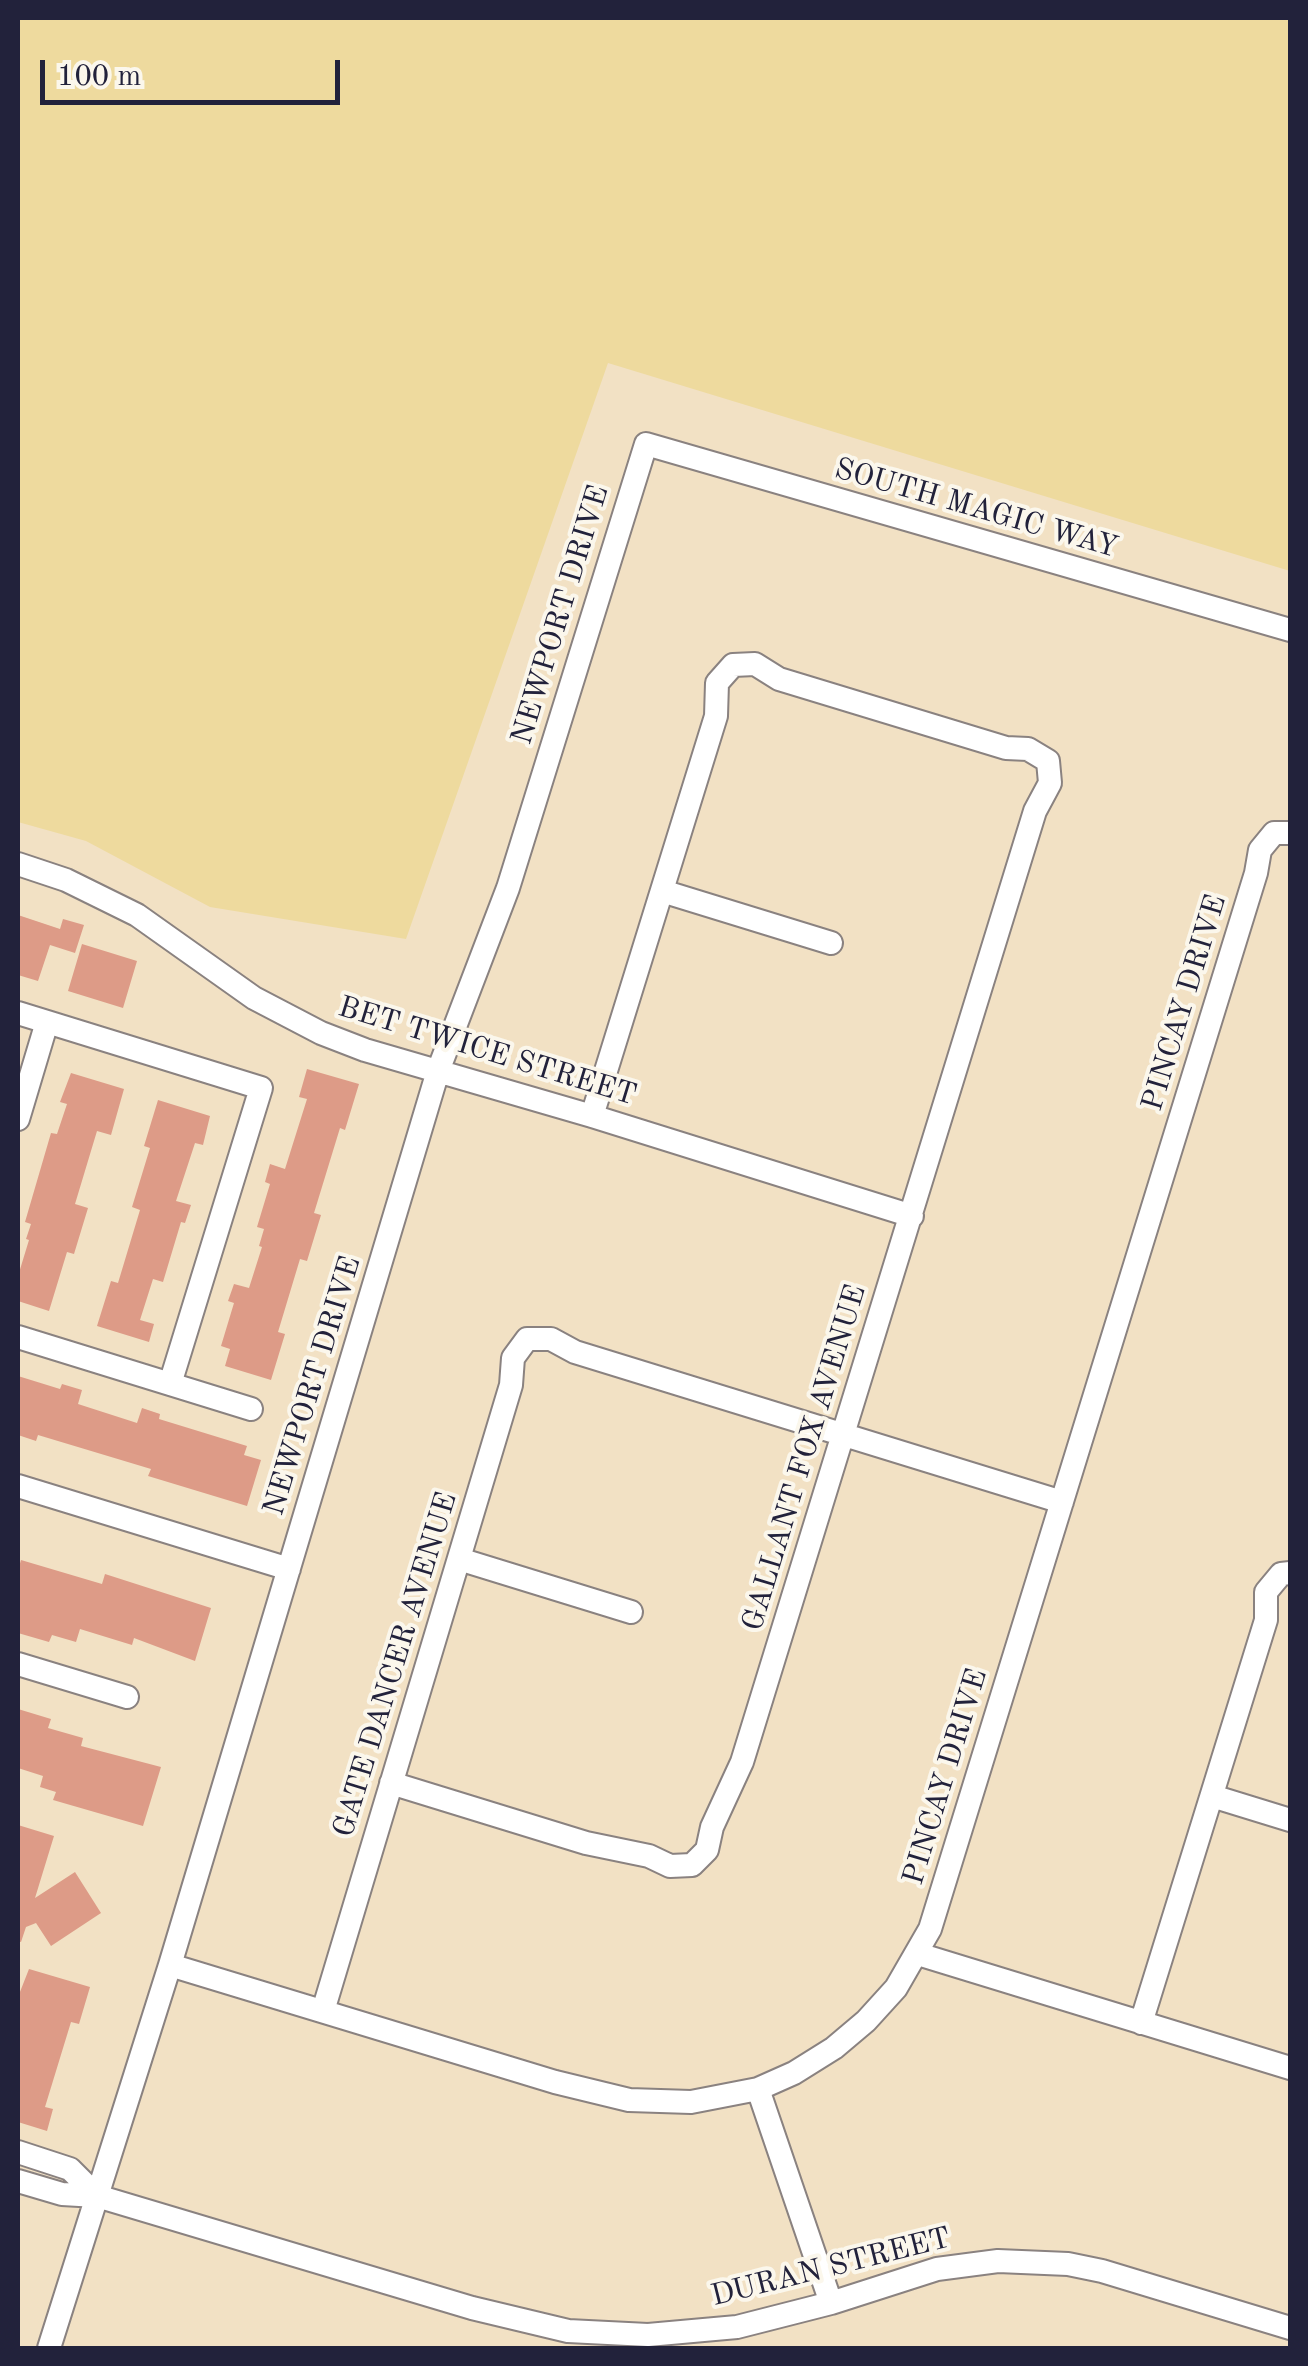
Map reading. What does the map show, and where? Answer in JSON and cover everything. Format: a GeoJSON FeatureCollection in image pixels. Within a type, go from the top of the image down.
{"type":"FeatureCollection","features":[{"type":"Feature","properties":{"kind":"street","name":"SOUTH MAGIC WAY"},"geometry":{"type":"LineString","coordinates":[[646,444],[1290,630]]}},
{"type":"Feature","properties":{"kind":"street","name":"NEWPORT DRIVE"},"geometry":{"type":"LineString","coordinates":[[49,2348],[170,1964],[438,1071],[508,888],[646,444]]}},
{"type":"Feature","properties":{"kind":"street","name":"GALLANT FOX AVENUE"},"geometry":{"type":"LineString","coordinates":[[392,1783],[586,1843],[648,1856],[670,1866],[692,1865],[708,1850],[712,1827],[742,1762],[1035,811],[1050,784],[1048,761],[1028,748],[1006,748],[779,679],[755,664],[733,665],[717,683],[716,716],[662,891]]}},
{"type":"Feature","properties":{"kind":"street","name":"PINCAY DRIVE"},"geometry":{"type":"LineString","coordinates":[[170,1964],[555,2082],[630,2100],[691,2102],[758,2090],[794,2073],[845,2039],[896,1988],[918,1954],[944,1885],[1260,850],[1282,833]]}},
{"type":"Feature","properties":{"kind":"street","name":"BET TWICE STREET"},"geometry":{"type":"LineString","coordinates":[[18,864],[66,880],[138,915],[254,998],[303,1025],[365,1050],[912,1216]]}},
{"type":"Feature","properties":{"kind":"street"},"geometry":{"type":"LineString","coordinates":[[592,1116],[662,891],[831,943]]}},
{"type":"Feature","properties":{"kind":"street"},"geometry":{"type":"LineString","coordinates":[[18,1013],[261,1088],[170,1384]]}},
{"type":"Feature","properties":{"kind":"street"},"geometry":{"type":"LineString","coordinates":[[18,1119],[47,1022]]}},
{"type":"Feature","properties":{"kind":"street"},"geometry":{"type":"LineString","coordinates":[[18,1337],[251,1408]]}},
{"type":"Feature","properties":{"kind":"street","name":"GATE DANCER AVENUE"},"geometry":{"type":"LineString","coordinates":[[323,2011],[511,1385],[513,1358],[527,1339],[551,1339],[575,1352],[843,1435]]}},
{"type":"Feature","properties":{"kind":"street"},"geometry":{"type":"LineString","coordinates":[[843,1435],[1062,1502]]}},
{"type":"Feature","properties":{"kind":"street"},"geometry":{"type":"LineString","coordinates":[[18,1486],[289,1569]]}},
{"type":"Feature","properties":{"kind":"street"},"geometry":{"type":"LineString","coordinates":[[459,1559],[631,1612]]}},
{"type":"Feature","properties":{"kind":"street"},"geometry":{"type":"LineString","coordinates":[[1141,2023],[1266,1620],[1266,1592],[1286,1573]]}},
{"type":"Feature","properties":{"kind":"street"},"geometry":{"type":"LineString","coordinates":[[18,1664],[126,1697]]}},
{"type":"Feature","properties":{"kind":"street"},"geometry":{"type":"LineString","coordinates":[[1212,1796],[1290,1820]]}},
{"type":"Feature","properties":{"kind":"street"},"geometry":{"type":"LineString","coordinates":[[918,1954],[1290,2068]]}},
{"type":"Feature","properties":{"kind":"street"},"geometry":{"type":"LineString","coordinates":[[758,2090],[832,2303]]}},
{"type":"Feature","properties":{"kind":"street"},"geometry":{"type":"LineString","coordinates":[[18,2152],[70,2169],[97,2196]]}},
{"type":"Feature","properties":{"kind":"street"},"geometry":{"type":"LineString","coordinates":[[18,2181],[62,2194],[97,2196]]}},
{"type":"Feature","properties":{"kind":"street","name":"DURAN STREET"},"geometry":{"type":"LineString","coordinates":[[97,2196],[472,2308],[568,2330],[610,2335],[737,2327],[832,2303],[938,2269],[998,2261],[1034,2261],[1102,2271],[1290,2328]]}},
{"type":"Feature","properties":{"kind":"sand"},"geometry":{"type":"Polygon","coordinates":[[[18,18],[1290,18],[1290,571],[608,363],[406,939],[210,907],[86,841],[18,822],[18,18]]]}},
{"type":"Feature","properties":{"kind":"building"},"geometry":{"type":"Polygon","coordinates":[[[18,915],[60,929],[63,919],[84,925],[75,953],[50,945],[38,981],[18,975],[18,915]]]}},
{"type":"Feature","properties":{"kind":"building"},"geometry":{"type":"Polygon","coordinates":[[[82,944],[137,961],[123,1008],[68,991],[82,944]]]}},
{"type":"Feature","properties":{"kind":"building"},"geometry":{"type":"Polygon","coordinates":[[[307,1069],[359,1084],[345,1130],[340,1128],[314,1213],[321,1215],[307,1261],[300,1259],[278,1332],[285,1334],[271,1380],[225,1366],[230,1349],[221,1346],[234,1303],[228,1301],[234,1284],[249,1288],[262,1247],[259,1246],[264,1229],[257,1227],[270,1184],[265,1182],[270,1164],[285,1169],[307,1099],[299,1097],[307,1069]]]}},
{"type":"Feature","properties":{"kind":"building"},"geometry":{"type":"Polygon","coordinates":[[[71,1073],[124,1089],[111,1135],[97,1131],[75,1204],[88,1208],[74,1254],[67,1252],[49,1311],[18,1301],[18,1276],[29,1240],[26,1239],[31,1224],[25,1222],[51,1133],[57,1134],[67,1104],[60,1102],[71,1073]]]}},
{"type":"Feature","properties":{"kind":"building"},"geometry":{"type":"Polygon","coordinates":[[[158,1100],[210,1116],[203,1145],[195,1143],[176,1201],[191,1205],[185,1223],[181,1222],[163,1282],[153,1279],[140,1320],[154,1324],[149,1342],[97,1326],[111,1281],[118,1283],[140,1210],[132,1207],[150,1148],[144,1146],[158,1100]]]}},
{"type":"Feature","properties":{"kind":"building"},"geometry":{"type":"Polygon","coordinates":[[[18,1376],[60,1389],[62,1384],[82,1390],[78,1404],[137,1423],[142,1408],[160,1414],[159,1419],[247,1446],[244,1455],[261,1460],[247,1506],[148,1476],[151,1469],[38,1435],[36,1441],[18,1435],[18,1376]]]}},
{"type":"Feature","properties":{"kind":"building"},"geometry":{"type":"Polygon","coordinates":[[[21,1560],[102,1584],[105,1574],[211,1608],[195,1661],[134,1638],[132,1645],[80,1629],[76,1642],[52,1635],[49,1642],[18,1633],[21,1560]]]}},
{"type":"Feature","properties":{"kind":"building"},"geometry":{"type":"Polygon","coordinates":[[[18,1709],[51,1719],[48,1728],[83,1738],[81,1746],[161,1767],[143,1826],[53,1800],[56,1792],[40,1787],[43,1776],[18,1768],[18,1709]]]}},
{"type":"Feature","properties":{"kind":"building"},"geometry":{"type":"Polygon","coordinates":[[[18,1825],[54,1836],[35,1898],[75,1872],[101,1913],[51,1946],[36,1923],[26,1927],[21,1942],[18,1941],[18,1825]]]}},
{"type":"Feature","properties":{"kind":"building"},"geometry":{"type":"Polygon","coordinates":[[[29,1969],[90,1987],[79,2024],[71,2022],[45,2107],[53,2109],[47,2131],[18,2122],[18,1997],[29,1969]]]}}]}
